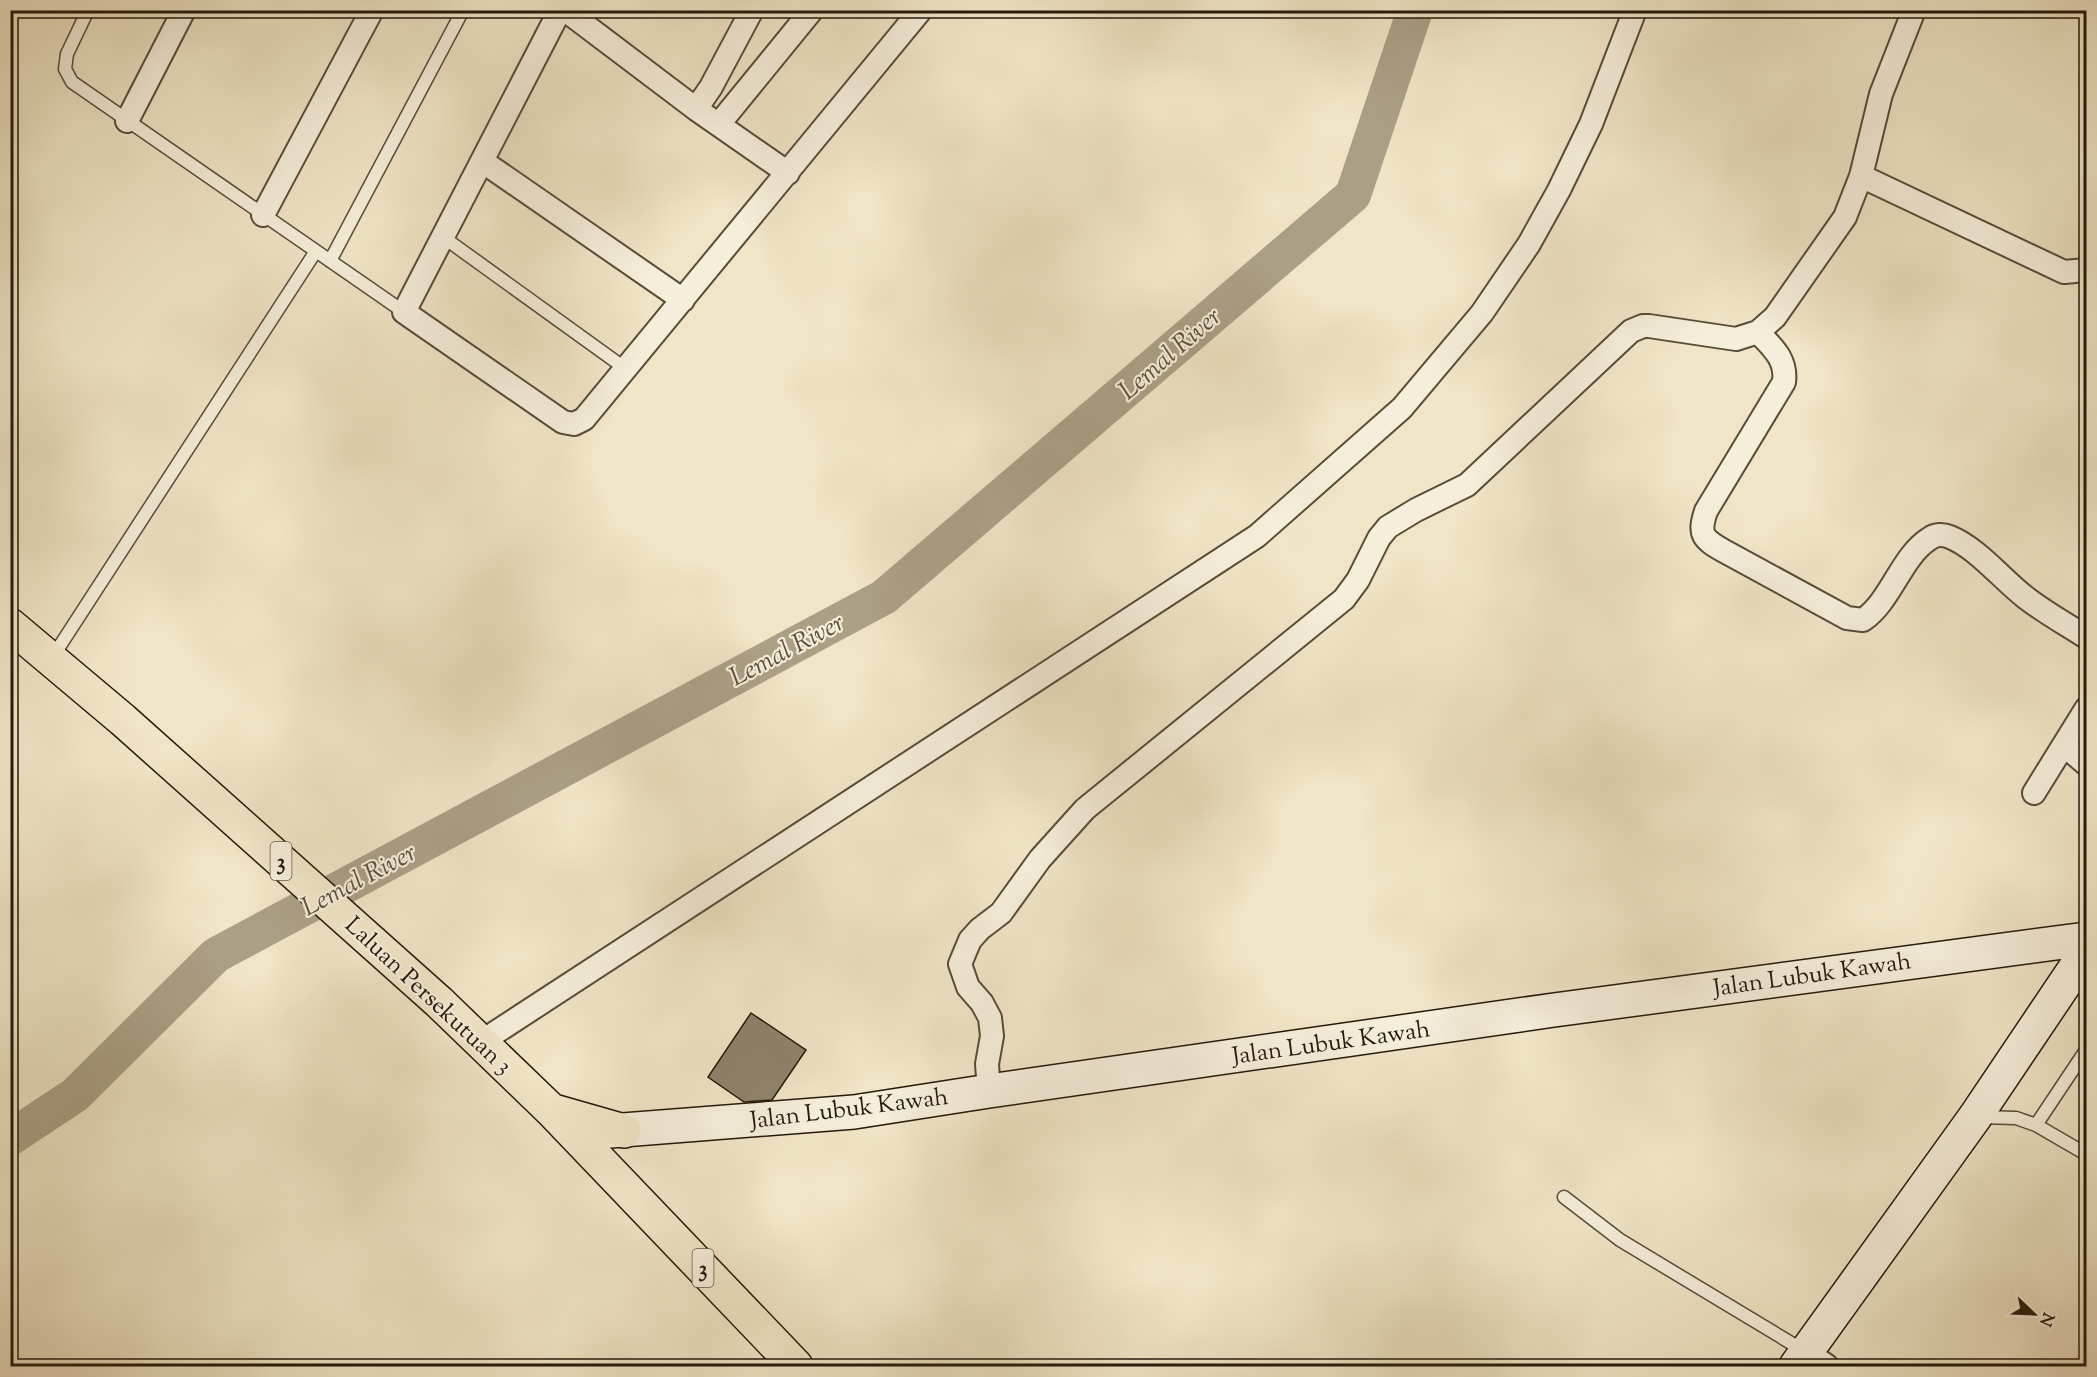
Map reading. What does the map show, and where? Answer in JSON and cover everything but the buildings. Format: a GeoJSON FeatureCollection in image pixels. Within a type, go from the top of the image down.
{"type":"FeatureCollection","features":[{"type":"Feature","properties":{"kind":"highway","name":"Laluan Persekutuan 3"},"geometry":{"type":"LineString","coordinates":[[10,625],[123,720],[440,1002],[563,1122],[796,1366]]}},
{"type":"Feature","properties":{"kind":"highway"},"geometry":{"type":"LineString","coordinates":[[563,1122],[624,1131]]}},
{"type":"Feature","properties":{"kind":"highway"},"geometry":{"type":"LineString","coordinates":[[609,1170],[613,1143],[616,1136],[624,1131]]}},
{"type":"Feature","properties":{"kind":"main road","name":"Jalan Lubuk Kawah"},"geometry":{"type":"LineString","coordinates":[[624,1131],[854,1112],[989,1090],[1565,1008],[2086,939]]}},
{"type":"Feature","properties":{"kind":"main road"},"geometry":{"type":"LineString","coordinates":[[1810,1362],[2086,952]]}},
{"type":"Feature","properties":{"kind":"street"},"geometry":{"type":"LineString","coordinates":[[127,122],[184,10]]}},
{"type":"Feature","properties":{"kind":"street"},"geometry":{"type":"LineString","coordinates":[[263,215],[372,10]]}},
{"type":"Feature","properties":{"kind":"street"},"geometry":{"type":"LineString","coordinates":[[788,173],[696,109],[562,10],[404,312],[563,422],[574,424],[585,419],[788,173],[919,10]]}},
{"type":"Feature","properties":{"kind":"street"},"geometry":{"type":"LineString","coordinates":[[696,109],[711,87],[752,10]]}},
{"type":"Feature","properties":{"kind":"street"},"geometry":{"type":"LineString","coordinates":[[719,124],[812,10]]}},
{"type":"Feature","properties":{"kind":"street"},"geometry":{"type":"LineString","coordinates":[[480,1042],[1257,536],[1402,408],[1482,313],[1529,244],[1559,190],[1591,124],[1635,10]]}},
{"type":"Feature","properties":{"kind":"street"},"geometry":{"type":"LineString","coordinates":[[989,1090],[987,1064],[992,1036],[990,1018],[968,987],[960,964],[970,940],[1001,913],[1040,859],[1085,809],[1344,599],[1358,580],[1379,538],[1388,527],[1416,510],[1467,485],[1630,331],[1650,326],[1736,339],[1758,332],[1776,317],[1836,230],[1853,200],[1881,94],[1914,10]]}},
{"type":"Feature","properties":{"kind":"street"},"geometry":{"type":"LineString","coordinates":[[482,161],[683,300]]}},
{"type":"Feature","properties":{"kind":"street"},"geometry":{"type":"LineString","coordinates":[[1861,176],[2064,272],[2086,270]]}},
{"type":"Feature","properties":{"kind":"street"},"geometry":{"type":"LineString","coordinates":[[1758,332],[1776,350],[1782,360],[1786,371],[1784,381],[1706,511],[1701,531],[1705,539],[1847,618],[1863,620],[1876,609],[1912,556],[1928,539],[1945,535],[1968,547],[2027,598],[2086,637]]}},
{"type":"Feature","properties":{"kind":"street"},"geometry":{"type":"LineString","coordinates":[[2034,794],[2086,709]]}},
{"type":"Feature","properties":{"kind":"street"},"geometry":{"type":"LineString","coordinates":[[2064,745],[2086,764]]}},
{"type":"Feature","properties":{"kind":"lane"},"geometry":{"type":"LineString","coordinates":[[88,10],[71,43],[65,69],[72,82],[404,312]]}},
{"type":"Feature","properties":{"kind":"lane"},"geometry":{"type":"LineString","coordinates":[[330,261],[463,10]]}},
{"type":"Feature","properties":{"kind":"lane"},"geometry":{"type":"LineString","coordinates":[[443,237],[626,369]]}},
{"type":"Feature","properties":{"kind":"lane"},"geometry":{"type":"LineString","coordinates":[[51,659],[316,251]]}},
{"type":"Feature","properties":{"kind":"lane"},"geometry":{"type":"LineString","coordinates":[[2036,1125],[2086,1050]]}},
{"type":"Feature","properties":{"kind":"lane"},"geometry":{"type":"LineString","coordinates":[[1975,1117],[2016,1118],[2036,1125],[2086,1152]]}},
{"type":"Feature","properties":{"kind":"lane"},"geometry":{"type":"LineString","coordinates":[[1564,1197],[1620,1240],[1810,1362]]}},
{"type":"Feature","properties":{"kind":"waterway","name":"Lemal River"},"geometry":{"type":"LineString","coordinates":[[10,1138],[75,1095],[216,955],[884,597],[1353,195],[1415,10]]}}]}
